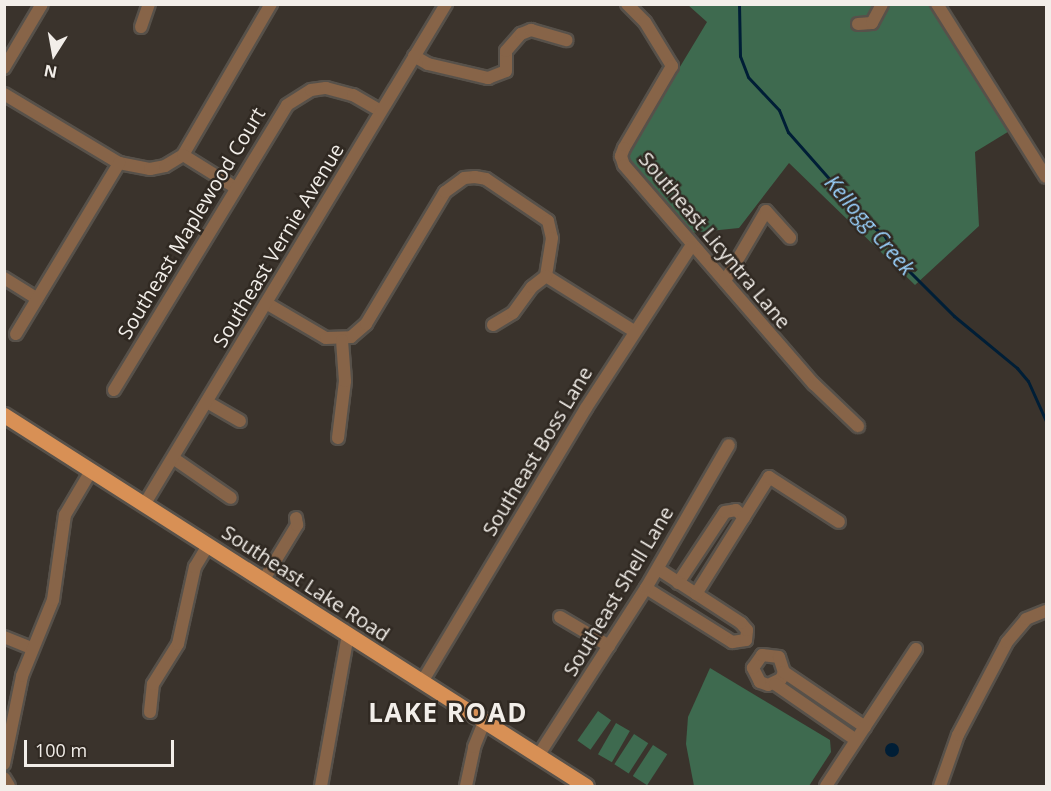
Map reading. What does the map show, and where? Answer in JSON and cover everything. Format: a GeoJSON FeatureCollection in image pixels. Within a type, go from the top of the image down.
{"type":"FeatureCollection","features":[{"type":"Feature","properties":{"kind":"main road","name":"Southeast Lake Road"},"geometry":{"type":"LineString","coordinates":[[4,415],[538,756],[577,784]]}},
{"type":"Feature","properties":{"kind":"street"},"geometry":{"type":"LineString","coordinates":[[4,68],[42,4]]}},
{"type":"Feature","properties":{"kind":"street"},"geometry":{"type":"LineString","coordinates":[[141,27],[149,4]]}},
{"type":"Feature","properties":{"kind":"street"},"geometry":{"type":"LineString","coordinates":[[4,93],[119,164],[150,169],[165,166],[183,155],[271,4]]}},
{"type":"Feature","properties":{"kind":"street","name":"Southeast Vernie Avenue"},"geometry":{"type":"LineString","coordinates":[[144,505],[446,4]]}},
{"type":"Feature","properties":{"kind":"street","name":"Southeast Licyntra Lane"},"geometry":{"type":"LineString","coordinates":[[627,4],[645,22],[672,66],[621,156],[624,165],[813,384],[858,426]]}},
{"type":"Feature","properties":{"kind":"street"},"geometry":{"type":"LineString","coordinates":[[858,24],[872,23],[882,4]]}},
{"type":"Feature","properties":{"kind":"street"},"geometry":{"type":"LineString","coordinates":[[937,4],[1047,177]]}},
{"type":"Feature","properties":{"kind":"street"},"geometry":{"type":"LineString","coordinates":[[414,56],[428,64],[488,78],[506,70],[506,51],[521,34],[531,30],[567,40]]}},
{"type":"Feature","properties":{"kind":"street","name":"Southeast Maplewood Court"},"geometry":{"type":"LineString","coordinates":[[114,390],[278,116],[298,97],[311,90],[340,90],[381,111]]}},
{"type":"Feature","properties":{"kind":"street"},"geometry":{"type":"LineString","coordinates":[[183,155],[236,188]]}},
{"type":"Feature","properties":{"kind":"street"},"geometry":{"type":"LineString","coordinates":[[16,334],[119,164]]}},
{"type":"Feature","properties":{"kind":"street"},"geometry":{"type":"LineString","coordinates":[[266,303],[318,335],[342,339],[359,332],[445,192],[464,178],[486,179],[548,220],[552,238],[546,276],[532,287],[513,313],[493,325]]}},
{"type":"Feature","properties":{"kind":"street"},"geometry":{"type":"LineString","coordinates":[[725,281],[766,211],[790,238]]}},
{"type":"Feature","properties":{"kind":"street","name":"Southeast Boss Lane"},"geometry":{"type":"LineString","coordinates":[[422,682],[634,331],[692,245]]}},
{"type":"Feature","properties":{"kind":"street"},"geometry":{"type":"LineString","coordinates":[[546,276],[634,331]]}},
{"type":"Feature","properties":{"kind":"street"},"geometry":{"type":"LineString","coordinates":[[4,278],[37,299]]}},
{"type":"Feature","properties":{"kind":"street"},"geometry":{"type":"LineString","coordinates":[[338,438],[345,369],[342,339]]}},
{"type":"Feature","properties":{"kind":"street"},"geometry":{"type":"LineString","coordinates":[[207,402],[240,421]]}},
{"type":"Feature","properties":{"kind":"street","name":"Southeast Shell Lane"},"geometry":{"type":"LineString","coordinates":[[538,756],[658,569],[729,446]]}},
{"type":"Feature","properties":{"kind":"street"},"geometry":{"type":"LineString","coordinates":[[172,458],[231,498]]}},
{"type":"Feature","properties":{"kind":"street"},"geometry":{"type":"LineString","coordinates":[[4,764],[31,648],[53,600],[65,515],[91,471]]}},
{"type":"Feature","properties":{"kind":"street"},"geometry":{"type":"LineString","coordinates":[[696,594],[769,477],[839,522]]}},
{"type":"Feature","properties":{"kind":"street"},"geometry":{"type":"LineString","coordinates":[[678,583],[724,512],[736,510],[744,517]]}},
{"type":"Feature","properties":{"kind":"street"},"geometry":{"type":"LineString","coordinates":[[263,581],[297,525],[296,518]]}},
{"type":"Feature","properties":{"kind":"street"},"geometry":{"type":"LineString","coordinates":[[150,712],[150,692],[178,644],[195,567],[208,545]]}},
{"type":"Feature","properties":{"kind":"street"},"geometry":{"type":"LineString","coordinates":[[646,588],[732,642],[746,640],[744,626],[658,569]]}},
{"type":"Feature","properties":{"kind":"street"},"geometry":{"type":"LineString","coordinates":[[940,786],[958,735],[1007,642],[1026,619],[1047,611]]}},
{"type":"Feature","properties":{"kind":"street"},"geometry":{"type":"LineString","coordinates":[[560,617],[609,646]]}},
{"type":"Feature","properties":{"kind":"street"},"geometry":{"type":"LineString","coordinates":[[321,786],[348,635]]}},
{"type":"Feature","properties":{"kind":"street"},"geometry":{"type":"LineString","coordinates":[[4,637],[31,648]]}},
{"type":"Feature","properties":{"kind":"street"},"geometry":{"type":"LineString","coordinates":[[826,786],[916,649]]}},
{"type":"Feature","properties":{"kind":"street"},"geometry":{"type":"LineString","coordinates":[[856,740],[775,684],[760,682],[754,675],[755,661],[771,654],[779,657],[784,672],[865,727]]}},
{"type":"Feature","properties":{"kind":"street"},"geometry":{"type":"LineString","coordinates":[[775,684],[784,672]]}},
{"type":"Feature","properties":{"kind":"street"},"geometry":{"type":"LineString","coordinates":[[466,786],[474,747],[484,722]]}},
{"type":"Feature","properties":{"kind":"street"},"geometry":{"type":"LineString","coordinates":[[4,778],[9,786]]}},
{"type":"Feature","properties":{"kind":"green space"},"geometry":{"type":"Polygon","coordinates":[[[688,5],[929,5],[1011,130],[975,152],[979,226],[915,285],[789,163],[739,228],[690,233],[631,166],[628,153],[707,22],[688,5]]]}},
{"type":"Feature","properties":{"kind":"green space"},"geometry":{"type":"Polygon","coordinates":[[[710,668],[830,740],[831,752],[809,786],[694,786],[686,744],[688,717],[710,668]]]}},
{"type":"Feature","properties":{"kind":"green space"},"geometry":{"type":"Polygon","coordinates":[[[598,711],[611,720],[590,750],[577,740],[598,711]]]}},
{"type":"Feature","properties":{"kind":"green space"},"geometry":{"type":"Polygon","coordinates":[[[616,723],[630,731],[612,762],[598,754],[616,723]]]}},
{"type":"Feature","properties":{"kind":"green space"},"geometry":{"type":"Polygon","coordinates":[[[634,734],[648,743],[629,773],[614,764],[634,734]]]}},
{"type":"Feature","properties":{"kind":"green space"},"geometry":{"type":"Polygon","coordinates":[[[653,745],[667,754],[647,785],[633,776],[653,745]]]}},
{"type":"Feature","properties":{"kind":"water"},"geometry":{"type":"Polygon","coordinates":[[[892,743],[897,745],[899,750],[897,755],[892,757],[887,755],[885,750],[887,745],[892,743]]]}},
{"type":"Feature","properties":{"kind":"waterway","name":"Kellogg Creek"},"geometry":{"type":"LineString","coordinates":[[739,4],[740,56],[748,77],[779,110],[788,132],[869,224],[884,235],[903,265],[954,316],[1017,368],[1028,381],[1046,421]]}},
{"type":"Feature","properties":{"kind":"district","name":"LAKE ROAD"},"geometry":{"type":"Point","coordinates":[448,713]}}]}
